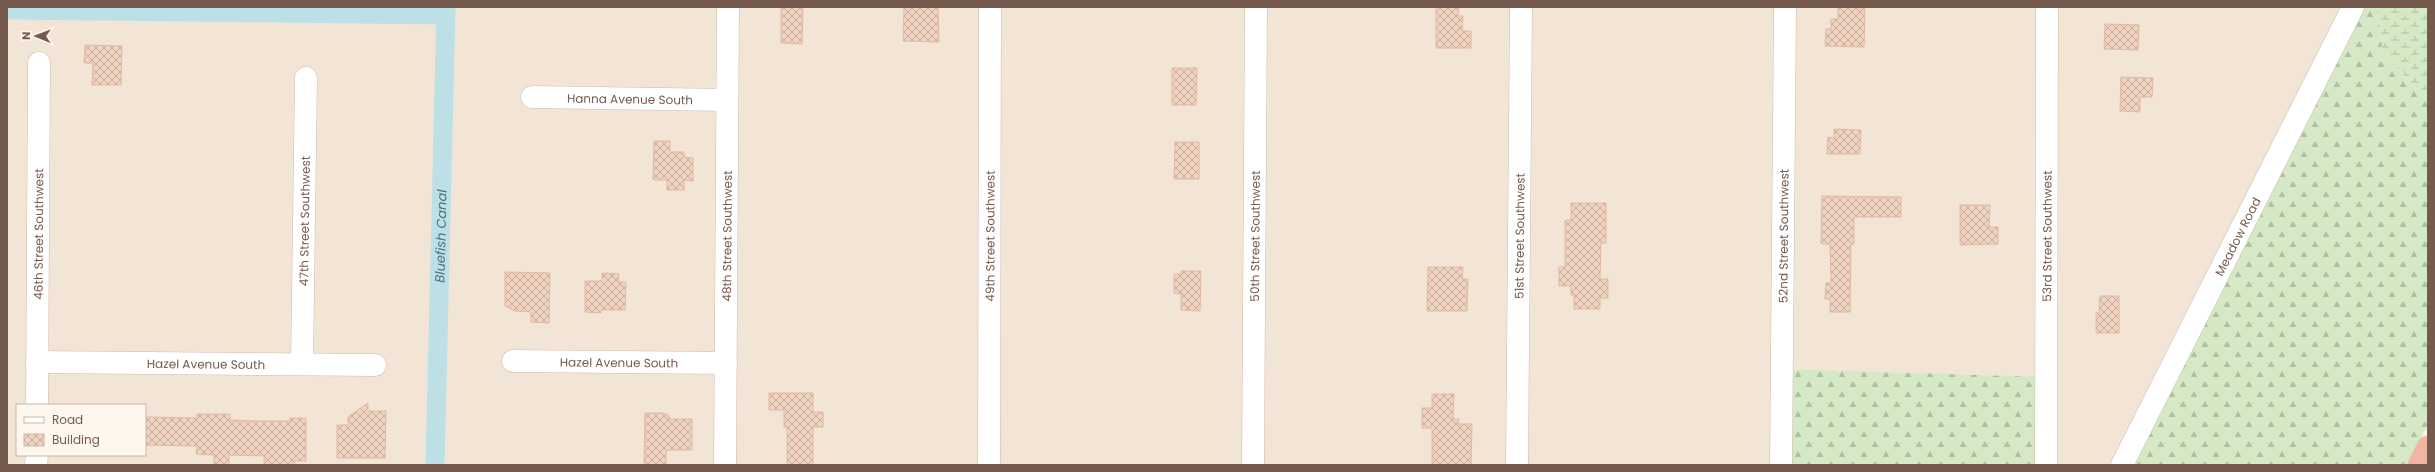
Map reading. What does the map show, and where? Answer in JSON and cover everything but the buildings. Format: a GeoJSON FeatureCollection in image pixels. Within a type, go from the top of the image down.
{"type":"FeatureCollection","features":[{"type":"Feature","properties":{"kind":"highway"},"geometry":{"type":"LineString","coordinates":[[2419,465],[2428,447]]}},
{"type":"Feature","properties":{"kind":"street","name":"48th Street Southwest"},"geometry":{"type":"LineString","coordinates":[[725,465],[728,7]]}},
{"type":"Feature","properties":{"kind":"street","name":"49th Street Southwest"},"geometry":{"type":"LineString","coordinates":[[989,465],[990,7]]}},
{"type":"Feature","properties":{"kind":"street","name":"50th Street Southwest"},"geometry":{"type":"LineString","coordinates":[[1253,465],[1256,7]]}},
{"type":"Feature","properties":{"kind":"street","name":"51st Street Southwest"},"geometry":{"type":"LineString","coordinates":[[1517,465],[1521,7]]}},
{"type":"Feature","properties":{"kind":"street","name":"52nd Street Southwest"},"geometry":{"type":"LineString","coordinates":[[1781,465],[1785,7]]}},
{"type":"Feature","properties":{"kind":"street","name":"53rd Street Southwest"},"geometry":{"type":"LineString","coordinates":[[2046,465],[2047,7]]}},
{"type":"Feature","properties":{"kind":"street","name":"Meadow Road"},"geometry":{"type":"LineString","coordinates":[[2122,465],[2347,10]]}},
{"type":"Feature","properties":{"kind":"street","name":"46th Street Southwest"},"geometry":{"type":"LineString","coordinates":[[37,404],[39,63]]}},
{"type":"Feature","properties":{"kind":"street","name":"47th Street Southwest"},"geometry":{"type":"LineString","coordinates":[[302,364],[306,78]]}},
{"type":"Feature","properties":{"kind":"street","name":"Hanna Avenue South"},"geometry":{"type":"LineString","coordinates":[[532,97],[727,100]]}},
{"type":"Feature","properties":{"kind":"street","name":"Hazel Avenue South"},"geometry":{"type":"LineString","coordinates":[[513,361],[726,362]]}},
{"type":"Feature","properties":{"kind":"street","name":"Hazel Avenue South"},"geometry":{"type":"LineString","coordinates":[[37,362],[375,365]]}},
{"type":"Feature","properties":{"kind":"shaded area"},"geometry":{"type":"Polygon","coordinates":[[[7,7],[2351,7],[2125,465],[7,465],[7,7]]]}},
{"type":"Feature","properties":{"kind":"green space"},"geometry":{"type":"Polygon","coordinates":[[[2351,7],[2377,7],[2382,49],[2422,97],[2428,101],[2428,424],[2407,465],[2125,465],[2351,7]]]}},
{"type":"Feature","properties":{"kind":"green space"},"geometry":{"type":"Polygon","coordinates":[[[2377,7],[2428,7],[2428,101],[2422,97],[2382,49],[2377,7]]]}},
{"type":"Feature","properties":{"kind":"green space"},"geometry":{"type":"Polygon","coordinates":[[[1781,369],[2045,377],[2047,465],[1781,465],[1781,369]]]}},
{"type":"Feature","properties":{"kind":"waterway","name":"Bluefish Canal"},"geometry":{"type":"LineString","coordinates":[[435,465],[446,7]]}},
{"type":"Feature","properties":{"kind":"waterway"},"geometry":{"type":"LineString","coordinates":[[7,10],[446,15]]}}]}
